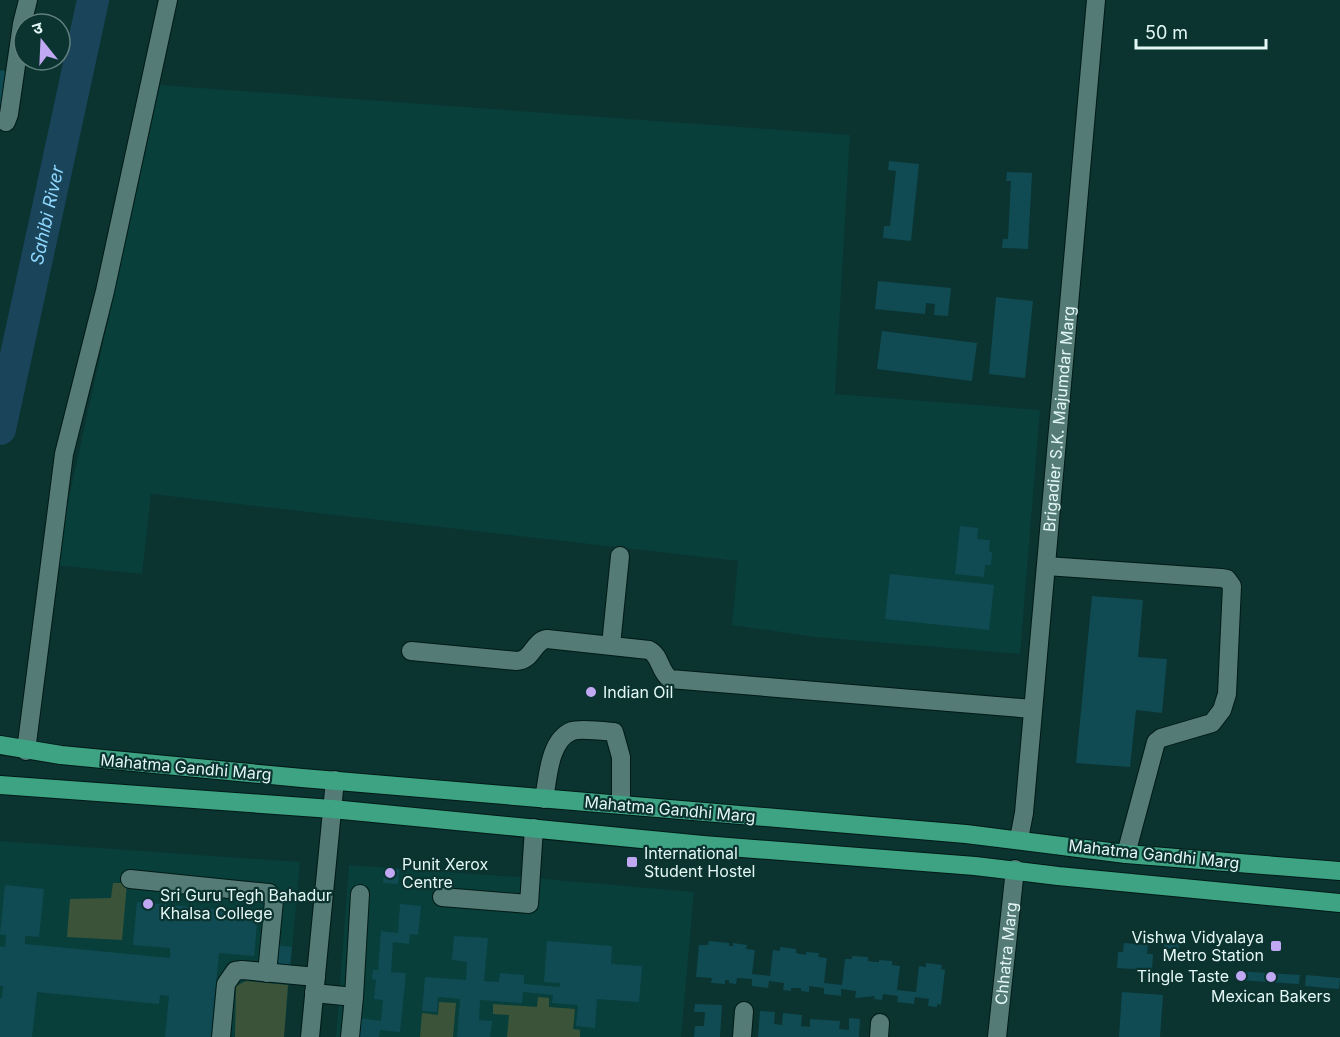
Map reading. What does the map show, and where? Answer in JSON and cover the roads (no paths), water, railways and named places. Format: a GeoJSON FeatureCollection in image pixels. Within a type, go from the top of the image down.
{"type":"FeatureCollection","features":[{"type":"Feature","properties":{"kind":"main road","name":"Mahatma Gandhi Marg"},"geometry":{"type":"LineString","coordinates":[[0,746],[26,751],[335,780],[1018,840],[1126,854],[1340,871]]}},
{"type":"Feature","properties":{"kind":"main road","name":"Mahatma Gandhi Marg"},"geometry":{"type":"LineString","coordinates":[[0,785],[332,809],[703,845],[1015,869],[1058,876],[1340,903]]}},
{"type":"Feature","properties":{"kind":"street"},"geometry":{"type":"LineString","coordinates":[[6,122],[28,0]]}},
{"type":"Feature","properties":{"kind":"street"},"geometry":{"type":"LineString","coordinates":[[26,751],[64,454],[105,291],[168,0]]}},
{"type":"Feature","properties":{"kind":"street","name":"Brigadier S.K. Majumdar Marg"},"geometry":{"type":"LineString","coordinates":[[1018,840],[1024,813],[1096,0]]}},
{"type":"Feature","properties":{"kind":"street"},"geometry":{"type":"LineString","coordinates":[[611,645],[620,556]]}},
{"type":"Feature","properties":{"kind":"street"},"geometry":{"type":"LineString","coordinates":[[1046,566],[1221,578],[1227,579],[1232,586],[1226,704],[1212,723],[1161,738],[1156,742],[1126,854]]}},
{"type":"Feature","properties":{"kind":"street"},"geometry":{"type":"LineString","coordinates":[[411,651],[517,661],[528,658],[539,642],[544,639],[611,645],[653,652],[663,672],[670,679],[1033,709]]}},
{"type":"Feature","properties":{"kind":"street"},"geometry":{"type":"LineString","coordinates":[[544,799],[554,752],[561,738],[573,730],[614,732],[621,758],[621,805]]}},
{"type":"Feature","properties":{"kind":"street"},"geometry":{"type":"LineString","coordinates":[[310,1037],[335,780]]}},
{"type":"Feature","properties":{"kind":"street"},"geometry":{"type":"LineString","coordinates":[[442,897],[529,904],[534,828]]}},
{"type":"Feature","properties":{"kind":"street","name":"Chhatra Marg"},"geometry":{"type":"LineString","coordinates":[[997,1037],[1015,869]]}},
{"type":"Feature","properties":{"kind":"street"},"geometry":{"type":"LineString","coordinates":[[130,879],[269,892],[274,901],[267,973]]}},
{"type":"Feature","properties":{"kind":"street"},"geometry":{"type":"LineString","coordinates":[[350,1037],[360,894]]}},
{"type":"Feature","properties":{"kind":"street"},"geometry":{"type":"LineString","coordinates":[[221,1037],[226,984],[235,971],[267,973],[354,997]]}},
{"type":"Feature","properties":{"kind":"street"},"geometry":{"type":"LineString","coordinates":[[742,1037],[744,1011]]}},
{"type":"Feature","properties":{"kind":"waterway","name":"Sahibi River"},"geometry":{"type":"LineString","coordinates":[[0,429],[93,0]]}},
{"type":"Feature","properties":{"kind":"place","name":"Indian Oil"},"geometry":{"type":"Point","coordinates":[591,692]}},
{"type":"Feature","properties":{"kind":"place","name":"International Student Hostel"},"geometry":{"type":"Point","coordinates":[632,862]}},
{"type":"Feature","properties":{"kind":"place","name":"Punit Xerox Centre"},"geometry":{"type":"Point","coordinates":[390,873]}},
{"type":"Feature","properties":{"kind":"place","name":"Sri Guru Tegh Bahadur Khalsa College"},"geometry":{"type":"Point","coordinates":[148,904]}},
{"type":"Feature","properties":{"kind":"place","name":"Vishwa Vidyalaya Metro Station"},"geometry":{"type":"Point","coordinates":[1276,946]}},
{"type":"Feature","properties":{"kind":"place","name":"Tingle Taste"},"geometry":{"type":"Point","coordinates":[1241,976]}},
{"type":"Feature","properties":{"kind":"place","name":"Mexican Bakers"},"geometry":{"type":"Point","coordinates":[1271,977]}}]}
